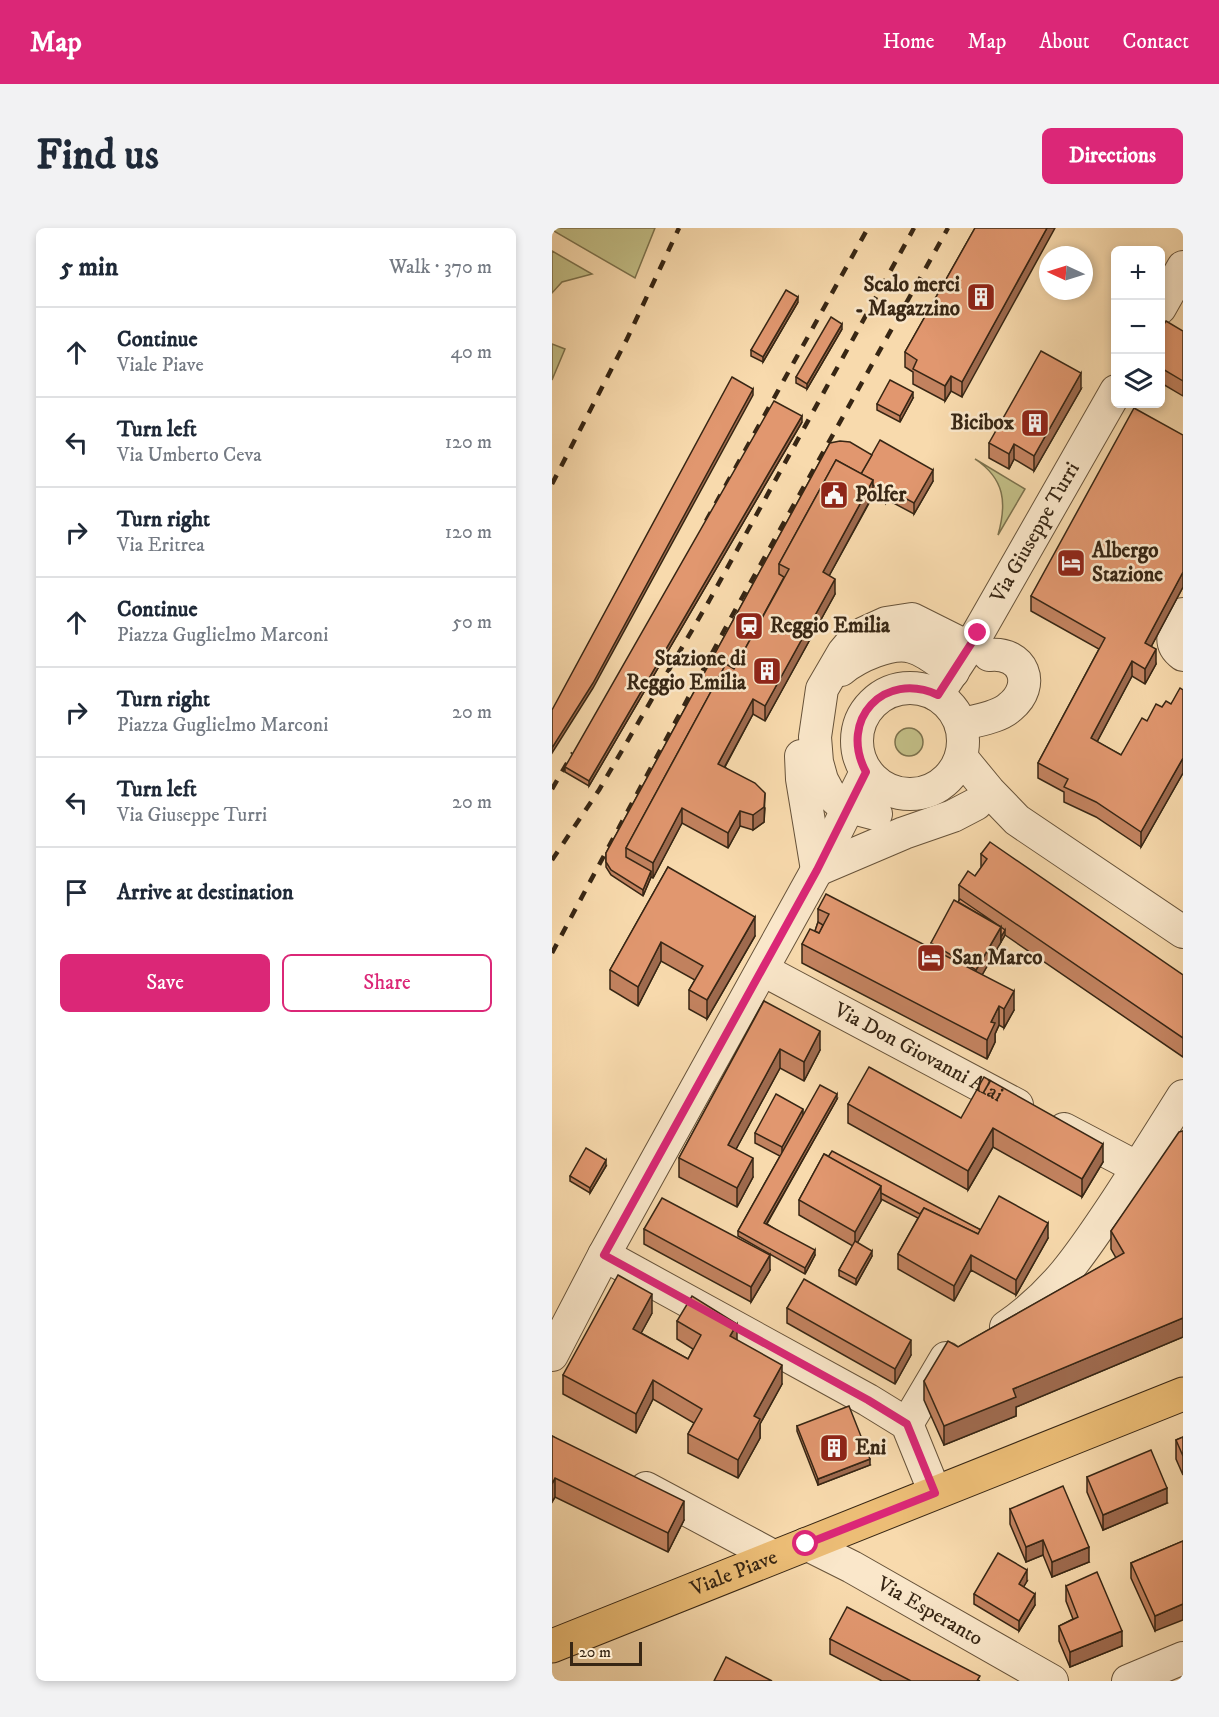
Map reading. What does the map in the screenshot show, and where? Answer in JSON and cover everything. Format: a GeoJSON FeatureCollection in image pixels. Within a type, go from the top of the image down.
{"type":"FeatureCollection","features":[{"type":"Feature","properties":{"kind":"main road","name":"Viale Piave"},"geometry":{"type":"LineString","coordinates":[[552,1646],[1183,1394]]}},
{"type":"Feature","properties":{"kind":"street"},"geometry":{"type":"LineString","coordinates":[[1165,301],[1183,267]]}},
{"type":"Feature","properties":{"kind":"street","name":"Via Giuseppe Turri"},"geometry":{"type":"LineString","coordinates":[[953,671],[1114,408]]}},
{"type":"Feature","properties":{"kind":"street"},"geometry":{"type":"LineString","coordinates":[[1183,614],[1174,630],[1173,637],[1176,648],[1183,655]]}},
{"type":"Feature","properties":{"kind":"street"},"geometry":{"type":"LineString","coordinates":[[811,881],[801,754],[806,723],[822,689],[840,670],[857,658],[900,646],[920,650],[953,671]]}},
{"type":"Feature","properties":{"kind":"street"},"geometry":{"type":"LineString","coordinates":[[552,1355],[604,1255],[811,881],[862,811],[863,766],[857,736],[861,719],[869,706],[887,693],[953,671],[1008,657],[1019,665],[1024,681],[1018,700],[1007,710],[961,725]]}},
{"type":"Feature","properties":{"kind":"street"},"geometry":{"type":"LineString","coordinates":[[822,689],[816,726],[817,762],[822,780],[828,793],[862,811],[890,805],[922,792],[951,776],[961,758],[963,747],[961,725],[952,708],[953,671]]}},
{"type":"Feature","properties":{"kind":"street"},"geometry":{"type":"LineString","coordinates":[[961,758],[1017,820],[1183,932]]}},
{"type":"Feature","properties":{"kind":"street"},"geometry":{"type":"LineString","coordinates":[[863,766],[877,784],[885,789],[922,792],[976,804],[1017,820]]}},
{"type":"Feature","properties":{"kind":"street"},"geometry":{"type":"LineString","coordinates":[[811,881],[904,833],[953,816],[976,804]]}},
{"type":"Feature","properties":{"kind":"street","name":"Via Don Giovanni Alai"},"geometry":{"type":"LineString","coordinates":[[763,970],[1138,1168]]}},
{"type":"Feature","properties":{"kind":"street"},"geometry":{"type":"LineString","coordinates":[[907,1424],[946,1358],[978,1343],[1023,1316],[1076,1262],[1183,1096]]}},
{"type":"Feature","properties":{"kind":"street"},"geometry":{"type":"LineString","coordinates":[[604,1255],[868,1400],[907,1424],[935,1493]]}},
{"type":"Feature","properties":{"kind":"street"},"geometry":{"type":"LineString","coordinates":[[622,1475],[775,1557]]}},
{"type":"Feature","properties":{"kind":"street","name":"Via Esperanto"},"geometry":{"type":"LineString","coordinates":[[806,1544],[852,1567],[1052,1681]]}},
{"type":"Feature","properties":{"kind":"street"},"geometry":{"type":"LineString","coordinates":[[1128,1681],[1183,1658]]}},
{"type":"Feature","properties":{"kind":"shaded area"},"geometry":{"type":"Polygon","coordinates":[[[552,228],[655,228],[635,278],[552,228]]]}},
{"type":"Feature","properties":{"kind":"shaded area"},"geometry":{"type":"Polygon","coordinates":[[[552,251],[592,274],[562,282],[552,293],[552,251]]]}},
{"type":"Feature","properties":{"kind":"shaded area"},"geometry":{"type":"Polygon","coordinates":[[[552,344],[565,349],[552,380],[552,344]]]}},
{"type":"Feature","properties":{"kind":"shaded area"},"geometry":{"type":"Polygon","coordinates":[[[975,459],[1025,489],[998,535],[1003,502],[1001,492],[993,475],[975,459]]]}},
{"type":"Feature","properties":{"kind":"shaded area"},"geometry":{"type":"Polygon","coordinates":[[[909,728],[919,732],[923,742],[919,752],[909,756],[899,752],[895,742],[899,732],[909,728]]]}},
{"type":"Feature","properties":{"kind":"building","name":"Scalo merci - Magazzino"},"geometry":{"type":"Polygon","coordinates":[[[975,228],[1047,228],[962,382],[951,376],[945,386],[913,369],[917,360],[905,352],[975,228]]]}},
{"type":"Feature","properties":{"kind":"building"},"geometry":{"type":"Polygon","coordinates":[[[786,290],[798,297],[763,357],[751,350],[786,290]]]}},
{"type":"Feature","properties":{"kind":"building"},"geometry":{"type":"Polygon","coordinates":[[[831,317],[842,324],[807,384],[796,377],[831,317]]]}},
{"type":"Feature","properties":{"kind":"building"},"geometry":{"type":"Polygon","coordinates":[[[1166,321],[1183,331],[1183,381],[1165,370],[1166,321]]]}},
{"type":"Feature","properties":{"kind":"building","name":"Bicibox"},"geometry":{"type":"Polygon","coordinates":[[[1041,351],[1081,373],[1034,456],[1014,444],[1009,454],[989,443],[1041,351]]]}},
{"type":"Feature","properties":{"kind":"building"},"geometry":{"type":"Polygon","coordinates":[[[732,377],[753,389],[593,683],[552,748],[552,710],[732,377]]]}},
{"type":"Feature","properties":{"kind":"building"},"geometry":{"type":"Polygon","coordinates":[[[890,380],[913,392],[900,416],[877,404],[890,380]]]}},
{"type":"Feature","properties":{"kind":"building"},"geometry":{"type":"Polygon","coordinates":[[[774,401],[802,416],[589,781],[565,767],[774,401]]]}},
{"type":"Feature","properties":{"kind":"building"},"geometry":{"type":"Polygon","coordinates":[[[1134,408],[1183,435],[1183,572],[1145,643],[1156,649],[1145,669],[1132,661],[1091,738],[1121,755],[1142,718],[1147,721],[1156,704],[1162,707],[1166,701],[1171,704],[1180,688],[1183,690],[1183,758],[1141,832],[1096,802],[1064,787],[1068,779],[1038,763],[1105,638],[1031,596],[1134,408]]]}},
{"type":"Feature","properties":{"kind":"building"},"geometry":{"type":"Polygon","coordinates":[[[880,440],[933,470],[914,503],[888,489],[886,493],[873,485],[873,480],[861,474],[880,440]]]}},
{"type":"Feature","properties":{"kind":"building"},"geometry":{"type":"Polygon","coordinates":[[[850,442],[872,455],[861,474],[836,460],[779,564],[779,574],[784,577],[734,669],[726,664],[626,848],[626,857],[651,871],[643,890],[611,870],[606,862],[606,853],[830,443],[850,442]]]}},
{"type":"Feature","properties":{"kind":"building","name":"Stazione di Reggio Emilia"},"geometry":{"type":"Polygon","coordinates":[[[836,460],[873,480],[823,572],[835,579],[765,706],[753,699],[718,764],[755,783],[765,793],[764,807],[753,815],[740,811],[728,833],[682,808],[653,863],[626,848],[726,664],[734,669],[789,569],[779,564],[836,460]]]}},
{"type":"Feature","properties":{"kind":"building"},"geometry":{"type":"Polygon","coordinates":[[[990,842],[1183,975],[1183,1038],[959,885],[968,871],[975,876],[987,859],[981,854],[990,842]]]}},
{"type":"Feature","properties":{"kind":"building"},"geometry":{"type":"Polygon","coordinates":[[[668,867],[755,917],[707,1000],[689,990],[703,966],[661,942],[638,987],[610,970],[668,867]]]}},
{"type":"Feature","properties":{"kind":"building"},"geometry":{"type":"Polygon","coordinates":[[[826,894],[1014,991],[1004,1009],[999,1006],[991,1022],[995,1023],[987,1040],[802,944],[810,929],[819,933],[829,914],[818,909],[826,894]]]}},
{"type":"Feature","properties":{"kind":"building"},"geometry":{"type":"Polygon","coordinates":[[[960,899],[1001,927],[958,902],[960,899]]]}},
{"type":"Feature","properties":{"kind":"building"},"geometry":{"type":"Polygon","coordinates":[[[954,900],[1001,927],[976,970],[931,943],[954,900]]]}},
{"type":"Feature","properties":{"kind":"building"},"geometry":{"type":"Polygon","coordinates":[[[818,922],[823,925],[819,933],[815,931],[818,922]]]}},
{"type":"Feature","properties":{"kind":"building"},"geometry":{"type":"Polygon","coordinates":[[[764,1001],[820,1031],[804,1062],[780,1049],[728,1145],[753,1158],[737,1188],[679,1158],[764,1001]]]}},
{"type":"Feature","properties":{"kind":"building"},"geometry":{"type":"Polygon","coordinates":[[[869,1067],[961,1118],[984,1077],[1103,1144],[1082,1179],[993,1128],[968,1171],[848,1104],[869,1067]]]}},
{"type":"Feature","properties":{"kind":"building"},"geometry":{"type":"Polygon","coordinates":[[[820,1085],[837,1094],[764,1223],[815,1250],[805,1268],[738,1231],[820,1085]]]}},
{"type":"Feature","properties":{"kind":"building"},"geometry":{"type":"Polygon","coordinates":[[[776,1094],[803,1109],[782,1147],[755,1133],[776,1094]]]}},
{"type":"Feature","properties":{"kind":"building"},"geometry":{"type":"Polygon","coordinates":[[[1183,1131],[1183,1318],[1013,1389],[1016,1397],[944,1426],[924,1381],[948,1341],[958,1347],[1124,1253],[1111,1231],[1179,1132],[1183,1131]]]}},
{"type":"Feature","properties":{"kind":"building"},"geometry":{"type":"Polygon","coordinates":[[[586,1148],[606,1160],[590,1188],[570,1176],[586,1148]]]}},
{"type":"Feature","properties":{"kind":"building"},"geometry":{"type":"Polygon","coordinates":[[[832,1151],[981,1230],[978,1234],[924,1208],[920,1214],[881,1193],[881,1186],[828,1157],[832,1151]]]}},
{"type":"Feature","properties":{"kind":"building"},"geometry":{"type":"Polygon","coordinates":[[[824,1154],[881,1186],[855,1232],[799,1200],[824,1154]]]}},
{"type":"Feature","properties":{"kind":"building"},"geometry":{"type":"Polygon","coordinates":[[[999,1196],[1048,1223],[1016,1280],[971,1255],[954,1286],[898,1254],[924,1208],[978,1234],[999,1196]]]}},
{"type":"Feature","properties":{"kind":"building"},"geometry":{"type":"Polygon","coordinates":[[[662,1198],[770,1255],[751,1287],[644,1229],[662,1198]]]}},
{"type":"Feature","properties":{"kind":"building"},"geometry":{"type":"Polygon","coordinates":[[[855,1241],[872,1251],[856,1279],[839,1270],[855,1241]]]}},
{"type":"Feature","properties":{"kind":"building"},"geometry":{"type":"Polygon","coordinates":[[[618,1275],[652,1294],[633,1329],[688,1359],[701,1335],[677,1321],[692,1296],[737,1324],[730,1336],[782,1365],[754,1416],[760,1419],[738,1460],[688,1434],[702,1409],[653,1380],[636,1414],[563,1375],[618,1275]]]}},
{"type":"Feature","properties":{"kind":"building"},"geometry":{"type":"Polygon","coordinates":[[[804,1279],[911,1340],[895,1369],[787,1308],[804,1279]]]}},
{"type":"Feature","properties":{"kind":"building","name":"Eni"},"geometry":{"type":"Polygon","coordinates":[[[849,1406],[870,1459],[818,1479],[797,1426],[849,1406]]]}},
{"type":"Feature","properties":{"kind":"building"},"geometry":{"type":"Polygon","coordinates":[[[552,1436],[684,1501],[668,1533],[555,1478],[552,1484],[552,1436]]]}},
{"type":"Feature","properties":{"kind":"building"},"geometry":{"type":"Polygon","coordinates":[[[1183,1437],[1183,1456],[1176,1440],[1183,1437]]]}},
{"type":"Feature","properties":{"kind":"building"},"geometry":{"type":"Polygon","coordinates":[[[1151,1450],[1167,1488],[1103,1515],[1087,1477],[1151,1450]]]}},
{"type":"Feature","properties":{"kind":"building"},"geometry":{"type":"Polygon","coordinates":[[[1063,1486],[1089,1547],[1052,1562],[1043,1540],[1026,1547],[1010,1509],[1063,1486]]]}},
{"type":"Feature","properties":{"kind":"building"},"geometry":{"type":"Polygon","coordinates":[[[1183,1541],[1183,1604],[1155,1616],[1131,1563],[1183,1541]]]}},
{"type":"Feature","properties":{"kind":"building"},"geometry":{"type":"Polygon","coordinates":[[[998,1553],[1027,1570],[1019,1584],[1035,1594],[1019,1621],[974,1594],[998,1553]]]}},
{"type":"Feature","properties":{"kind":"building"},"geometry":{"type":"Polygon","coordinates":[[[1097,1572],[1122,1631],[1070,1652],[1059,1626],[1078,1617],[1066,1586],[1097,1572]]]}},
{"type":"Feature","properties":{"kind":"building"},"geometry":{"type":"Polygon","coordinates":[[[847,1607],[980,1676],[977,1681],[911,1681],[830,1639],[847,1607]]]}},
{"type":"Feature","properties":{"kind":"building"},"geometry":{"type":"Polygon","coordinates":[[[726,1657],[772,1681],[714,1681],[726,1657]]]}},
{"type":"Feature","properties":{"kind":"railway"},"geometry":{"type":"LineString","coordinates":[[552,484],[627,339],[679,228]]}},
{"type":"Feature","properties":{"kind":"railway"},"geometry":{"type":"LineString","coordinates":[[706,521],[868,228]]}},
{"type":"Feature","properties":{"kind":"railway"},"geometry":{"type":"LineString","coordinates":[[552,860],[599,790],[709,601],[914,228]]}},
{"type":"Feature","properties":{"kind":"railway"},"geometry":{"type":"LineString","coordinates":[[552,953],[733,614],[948,228]]}},
{"type":"Feature","properties":{"kind":"railway"},"geometry":{"type":"LineString","coordinates":[[552,789],[573,753]]}},
{"type":"Feature","properties":{"kind":"place","name":"Scalo merci - Magazzino"},"geometry":{"type":"Point","coordinates":[981,297]}},
{"type":"Feature","properties":{"kind":"place","name":"Bicibox"},"geometry":{"type":"Point","coordinates":[1035,423]}},
{"type":"Feature","properties":{"kind":"place","name":"Polfer"},"geometry":{"type":"Point","coordinates":[834,495]}},
{"type":"Feature","properties":{"kind":"place","name":"Albergo Stazione"},"geometry":{"type":"Point","coordinates":[1071,563]}},
{"type":"Feature","properties":{"kind":"place","name":"Reggio Emilia"},"geometry":{"type":"Point","coordinates":[749,626]}},
{"type":"Feature","properties":{"kind":"place","name":"Stazione di Reggio Emilia"},"geometry":{"type":"Point","coordinates":[767,671]}},
{"type":"Feature","properties":{"kind":"place","name":"San Marco"},"geometry":{"type":"Point","coordinates":[931,958]}},
{"type":"Feature","properties":{"kind":"place","name":"Eni"},"geometry":{"type":"Point","coordinates":[834,1448]}},
{"type":"Feature","properties":{"kind":"route"},"geometry":{"type":"LineString","coordinates":[[806,1544],[935,1493],[907,1424],[868,1400],[604,1255],[763,970],[866,772],[860,760],[857,744],[864,713],[881,696],[902,688],[922,689],[938,695],[978,633]]}}]}
